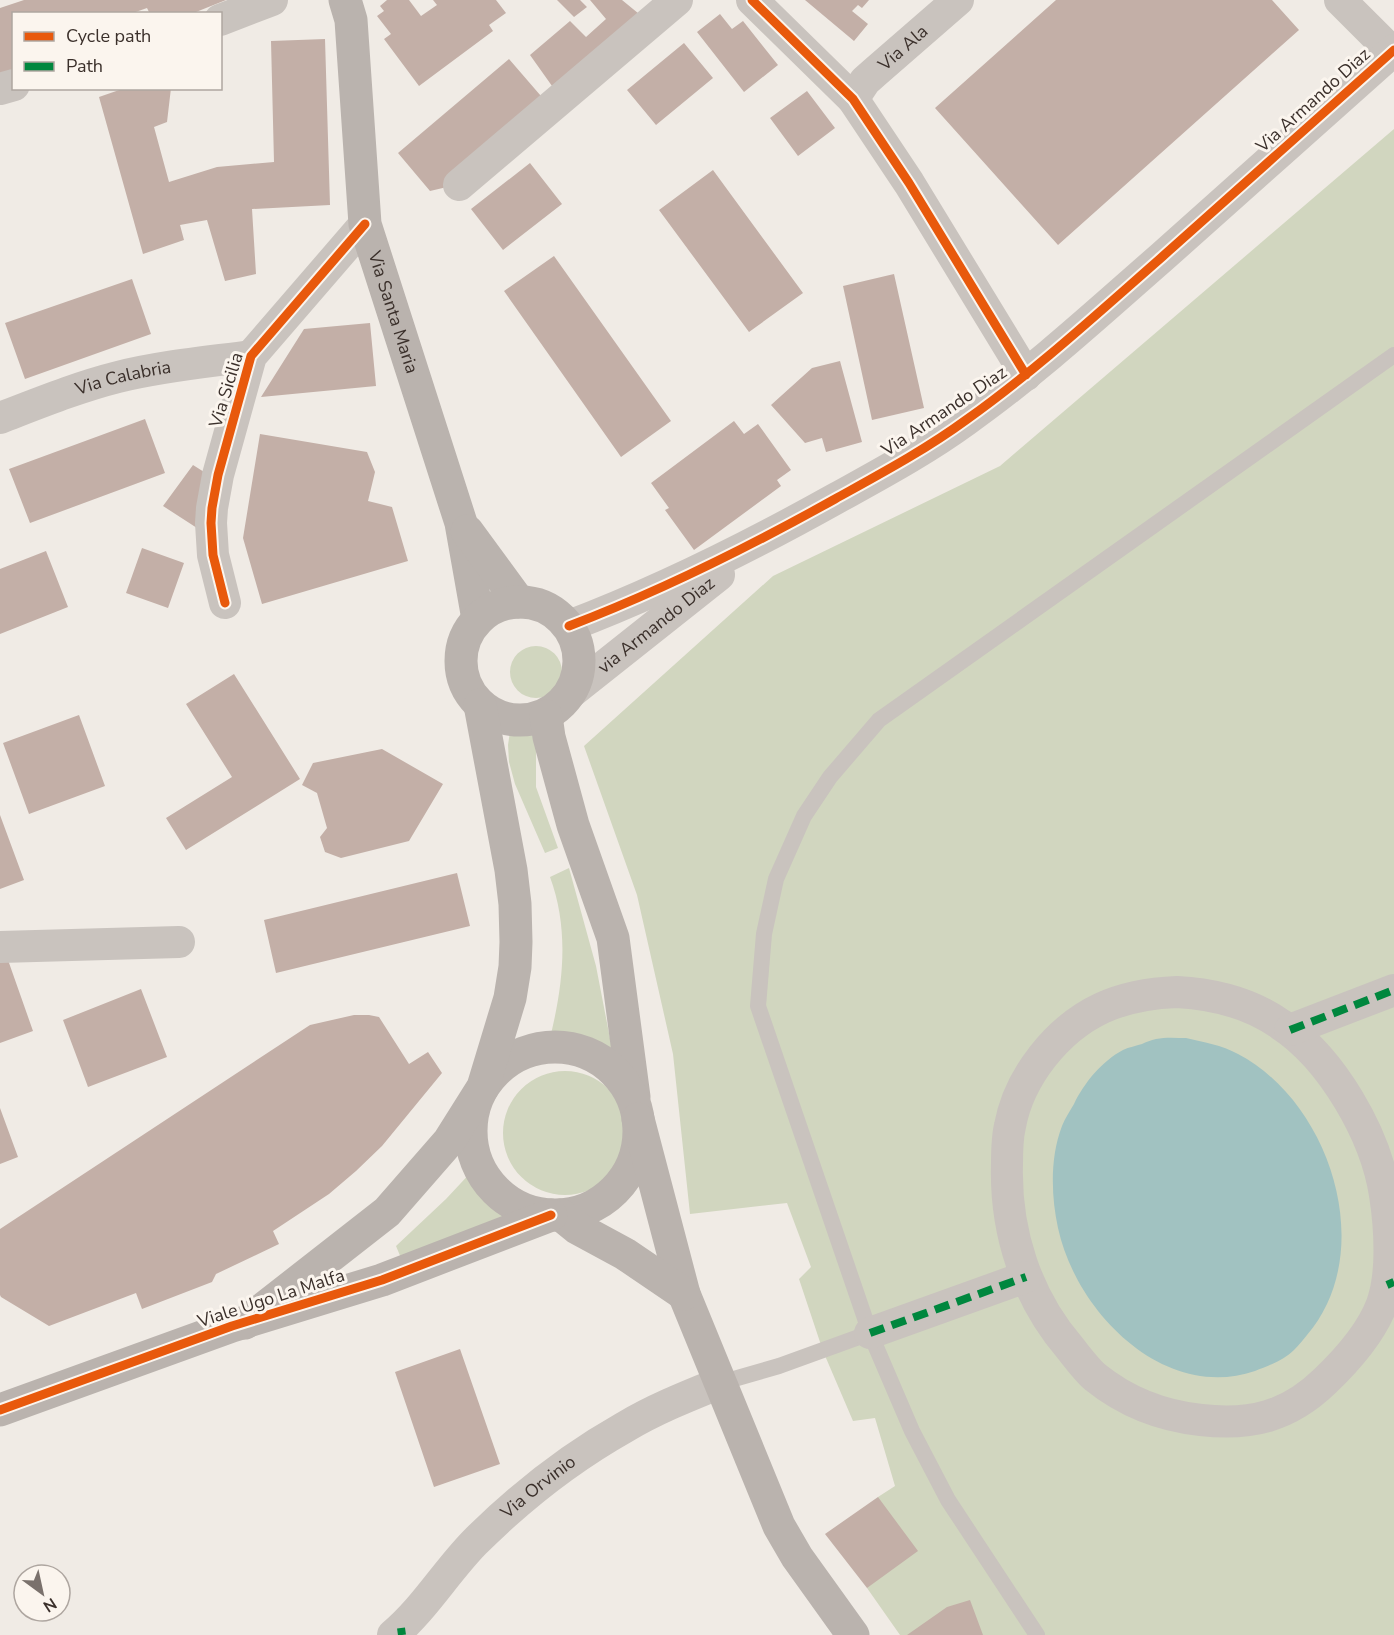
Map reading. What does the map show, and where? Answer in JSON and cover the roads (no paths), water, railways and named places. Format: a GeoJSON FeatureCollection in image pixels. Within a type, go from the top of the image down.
{"type":"FeatureCollection","features":[{"type":"Feature","properties":{"kind":"main road","name":"Via Santa Maria"},"geometry":{"type":"LineString","coordinates":[[345,0],[351,20],[365,224],[461,523],[478,619]]}},
{"type":"Feature","properties":{"kind":"main road"},"geometry":{"type":"LineString","coordinates":[[461,523],[519,602]]}},
{"type":"Feature","properties":{"kind":"main road"},"geometry":{"type":"LineString","coordinates":[[480,705],[511,870],[516,942],[510,998],[483,1087],[473,1110],[470,1135],[479,1167],[487,1181],[504,1199],[527,1210],[556,1215],[583,1210],[603,1199],[620,1183],[632,1164],[638,1142],[637,1113],[613,938],[573,825],[549,737],[558,705],[577,678],[580,660],[577,642],[569,626],[557,614],[542,605],[508,602],[478,619],[467,634],[461,652],[461,662],[468,690],[480,705],[494,714],[509,719],[526,720],[558,705]]}},
{"type":"Feature","properties":{"kind":"main road"},"geometry":{"type":"LineString","coordinates":[[483,1087],[498,1069],[519,1055],[542,1048],[566,1047],[589,1054],[610,1067],[626,1086],[637,1113],[684,1294],[779,1526],[797,1557],[853,1635]]}},
{"type":"Feature","properties":{"kind":"main road","name":"Viale Ugo La Malfa"},"geometry":{"type":"LineString","coordinates":[[246,1323],[387,1212],[449,1141],[483,1087]]}},
{"type":"Feature","properties":{"kind":"main road"},"geometry":{"type":"LineString","coordinates":[[556,1215],[625,1254],[684,1294]]}},
{"type":"Feature","properties":{"kind":"main road","name":"Viale Ugo La Malfa"},"geometry":{"type":"LineString","coordinates":[[0,1410],[232,1326],[382,1280],[556,1215]]}},
{"type":"Feature","properties":{"kind":"street"},"geometry":{"type":"LineString","coordinates":[[222,19],[272,0]]}},
{"type":"Feature","properties":{"kind":"street"},"geometry":{"type":"LineString","coordinates":[[459,185],[677,0]]}},
{"type":"Feature","properties":{"kind":"street"},"geometry":{"type":"LineString","coordinates":[[752,0],[853,99],[909,183],[1026,375]]}},
{"type":"Feature","properties":{"kind":"street","name":"Via Ala"},"geometry":{"type":"LineString","coordinates":[[853,99],[865,81],[958,0]]}},
{"type":"Feature","properties":{"kind":"street"},"geometry":{"type":"LineString","coordinates":[[1340,0],[1393,51]]}},
{"type":"Feature","properties":{"kind":"street","name":"Via Armando Diaz"},"geometry":{"type":"LineString","coordinates":[[569,626],[652,593],[771,533],[915,454],[966,421],[1070,339],[1393,51]]}},
{"type":"Feature","properties":{"kind":"street","name":"Via Sicilia"},"geometry":{"type":"LineString","coordinates":[[225,603],[213,555],[212,508],[218,475],[251,356],[365,224]]}},
{"type":"Feature","properties":{"kind":"street","name":"Via Calabria"},"geometry":{"type":"LineString","coordinates":[[0,418],[72,391],[120,377],[171,367],[251,356]]}},
{"type":"Feature","properties":{"kind":"street","name":"via Armando Diaz"},"geometry":{"type":"LineString","coordinates":[[558,705],[771,533]]}},
{"type":"Feature","properties":{"kind":"street"},"geometry":{"type":"LineString","coordinates":[[0,947],[179,942]]}},
{"type":"Feature","properties":{"kind":"street"},"geometry":{"type":"LineString","coordinates":[[1290,1030],[1394,990]]}},
{"type":"Feature","properties":{"kind":"street"},"geometry":{"type":"LineString","coordinates":[[1177,992],[1196,993],[1255,1009],[1290,1030],[1312,1052],[1346,1096],[1359,1118],[1377,1160],[1385,1193],[1388,1220],[1390,1284],[1380,1309],[1364,1336],[1340,1366],[1316,1390],[1289,1408],[1245,1421],[1212,1422],[1176,1416],[1145,1407],[1093,1376],[1059,1335],[1026,1277],[1012,1231],[1006,1186],[1009,1128],[1020,1093],[1030,1075],[1055,1042],[1078,1023],[1103,1008],[1139,996],[1177,992]]}},
{"type":"Feature","properties":{"kind":"street"},"geometry":{"type":"LineString","coordinates":[[870,1333],[1026,1277]]}},
{"type":"Feature","properties":{"kind":"street","name":"Via Orvinio"},"geometry":{"type":"LineString","coordinates":[[393,1635],[412,1617],[445,1575],[474,1544],[552,1475],[586,1450],[625,1426],[720,1383]]}},
{"type":"Feature","properties":{"kind":"lane"},"geometry":{"type":"LineString","coordinates":[[1037,1635],[958,1517],[940,1486],[912,1431],[870,1333],[758,1006],[764,934],[776,879],[804,816],[830,777],[879,720],[1394,355]]}},
{"type":"Feature","properties":{"kind":"lane"},"geometry":{"type":"LineString","coordinates":[[720,1383],[779,1366],[870,1333]]}},
{"type":"Feature","properties":{"kind":"water"},"geometry":{"type":"Polygon","coordinates":[[[1186,1038],[1219,1046],[1238,1054],[1270,1076],[1298,1106],[1319,1142],[1334,1181],[1341,1222],[1340,1262],[1328,1301],[1307,1335],[1290,1354],[1276,1362],[1255,1371],[1221,1377],[1188,1374],[1157,1362],[1129,1343],[1104,1318],[1084,1290],[1068,1260],[1058,1228],[1054,1203],[1053,1177],[1058,1138],[1065,1120],[1088,1081],[1101,1066],[1125,1049],[1156,1039],[1186,1038]]]}}]}
